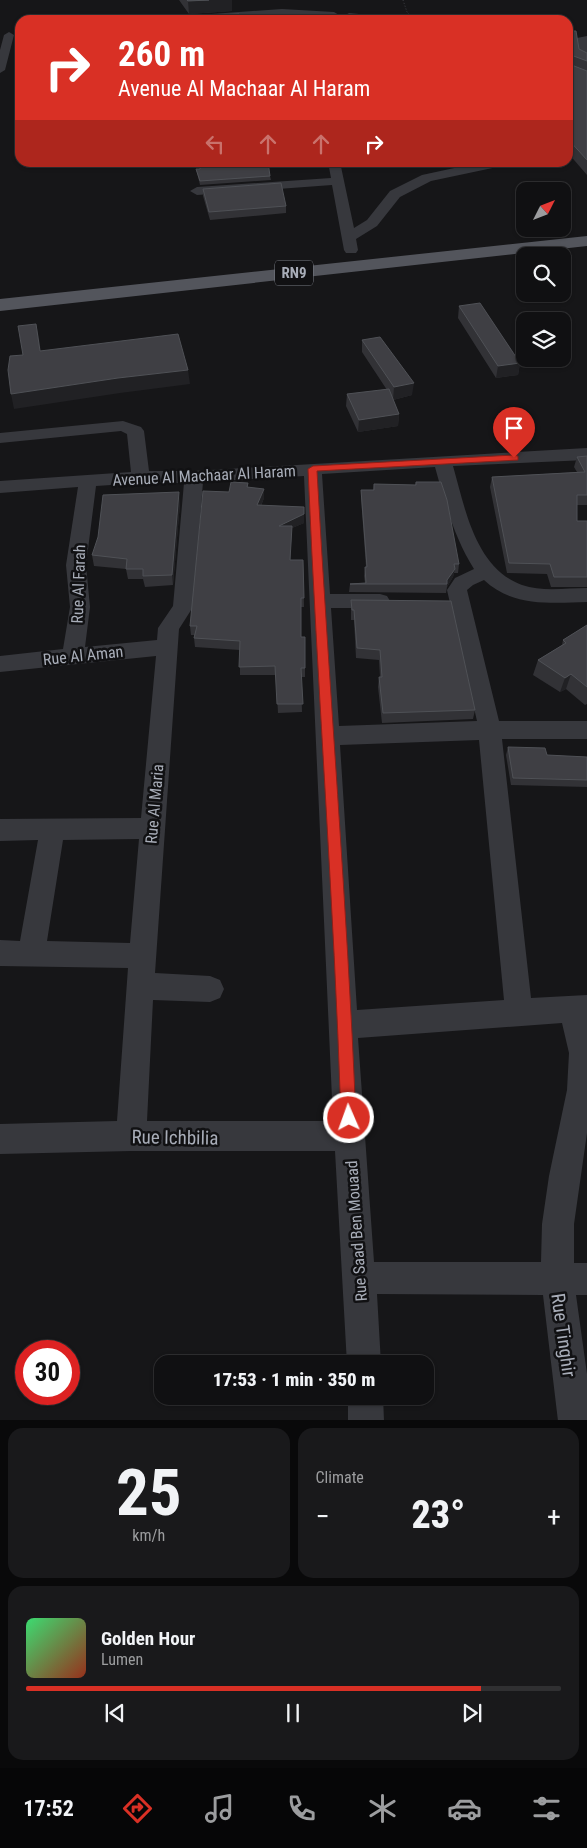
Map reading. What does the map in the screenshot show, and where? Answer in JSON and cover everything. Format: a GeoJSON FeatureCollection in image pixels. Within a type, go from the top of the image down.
{"type":"FeatureCollection","features":[{"type":"Feature","properties":{"kind":"main road","name":"RN9"},"geometry":{"type":"LineString","coordinates":[[571,228],[587,226]]}},
{"type":"Feature","properties":{"kind":"main road","name":"RN9"},"geometry":{"type":"LineString","coordinates":[[0,290],[350,244],[516,232]]}},
{"type":"Feature","properties":{"kind":"main road","name":"RN9"},"geometry":{"type":"LineString","coordinates":[[0,305],[587,241]]}},
{"type":"Feature","properties":{"kind":"street"},"geometry":{"type":"LineString","coordinates":[[243,15],[282,12],[334,14]]}},
{"type":"Feature","properties":{"kind":"street"},"geometry":{"type":"LineString","coordinates":[[10,35],[0,71],[13,72]]}},
{"type":"Feature","properties":{"kind":"street"},"geometry":{"type":"LineString","coordinates":[[580,62],[581,40],[587,39]]}},
{"type":"Feature","properties":{"kind":"street"},"geometry":{"type":"LineString","coordinates":[[335,167],[350,244]]}},
{"type":"Feature","properties":{"kind":"street"},"geometry":{"type":"LineString","coordinates":[[350,244],[372,223],[395,194],[427,178],[479,167]]}},
{"type":"Feature","properties":{"kind":"street"},"geometry":{"type":"LineString","coordinates":[[197,191],[337,181]]}},
{"type":"Feature","properties":{"kind":"street"},"geometry":{"type":"LineString","coordinates":[[0,438],[123,426],[135,431],[141,477]]}},
{"type":"Feature","properties":{"kind":"street","name":"Avenue Al Machaar Al Haram"},"geometry":{"type":"LineString","coordinates":[[0,487],[141,477],[194,477],[587,454]]}},
{"type":"Feature","properties":{"kind":"street"},"geometry":{"type":"LineString","coordinates":[[442,461],[468,545],[486,572],[500,582],[520,592],[540,596],[587,595]]}},
{"type":"Feature","properties":{"kind":"street","name":"Rue Saad Ben Mouaad"},"geometry":{"type":"LineString","coordinates":[[313,469],[319,601],[364,1355]]}},
{"type":"Feature","properties":{"kind":"street","name":"Rue Al Maria"},"geometry":{"type":"LineString","coordinates":[[131,1136],[142,956],[167,646],[169,628],[183,607],[194,477]]}},
{"type":"Feature","properties":{"kind":"street","name":"Rue Al Farah"},"geometry":{"type":"LineString","coordinates":[[73,656],[80,607],[76,565],[88,481]]}},
{"type":"Feature","properties":{"kind":"street"},"geometry":{"type":"LineString","coordinates":[[486,572],[460,583],[449,601],[490,730],[519,1013]]}},
{"type":"Feature","properties":{"kind":"street"},"geometry":{"type":"LineString","coordinates":[[319,601],[399,601]]}},
{"type":"Feature","properties":{"kind":"street","name":"Rue Al Aman"},"geometry":{"type":"LineString","coordinates":[[0,664],[167,646]]}},
{"type":"Feature","properties":{"kind":"street"},"geometry":{"type":"LineString","coordinates":[[327,736],[490,730],[587,730]]}},
{"type":"Feature","properties":{"kind":"street"},"geometry":{"type":"LineString","coordinates":[[0,830],[152,828]]}},
{"type":"Feature","properties":{"kind":"street"},"geometry":{"type":"LineString","coordinates":[[31,954],[52,830]]}},
{"type":"Feature","properties":{"kind":"street"},"geometry":{"type":"LineString","coordinates":[[0,953],[142,956]]}},
{"type":"Feature","properties":{"kind":"street"},"geometry":{"type":"LineString","coordinates":[[140,986],[210,989]]}},
{"type":"Feature","properties":{"kind":"street"},"geometry":{"type":"LineString","coordinates":[[345,1025],[579,1008]]}},
{"type":"Feature","properties":{"kind":"street","name":"Rue Tinghir"},"geometry":{"type":"LineString","coordinates":[[576,1420],[572,1279],[558,1224],[564,1176],[582,1090],[583,1053],[579,1008]]}},
{"type":"Feature","properties":{"kind":"street","name":"Rue Ichbilia"},"geometry":{"type":"LineString","coordinates":[[0,1138],[350,1136]]}},
{"type":"Feature","properties":{"kind":"street"},"geometry":{"type":"LineString","coordinates":[[360,1278],[572,1279]]}},
{"type":"Feature","properties":{"kind":"street"},"geometry":{"type":"LineString","coordinates":[[365,1405],[366,1420]]}},
{"type":"Feature","properties":{"kind":"path"},"geometry":{"type":"LineString","coordinates":[[403,0],[410,15]]}},
{"type":"Feature","properties":{"kind":"building"},"geometry":{"type":"Polygon","coordinates":[[[573,31],[576,31],[579,49],[587,53],[587,61],[573,56],[573,31]]]}},
{"type":"Feature","properties":{"kind":"building"},"geometry":{"type":"Polygon","coordinates":[[[573,66],[587,71],[587,160],[573,145],[573,66]]]}},
{"type":"Feature","properties":{"kind":"building"},"geometry":{"type":"Polygon","coordinates":[[[200,167],[269,167],[270,176],[200,181],[196,169],[200,169],[200,167]]]}},
{"type":"Feature","properties":{"kind":"building"},"geometry":{"type":"Polygon","coordinates":[[[281,183],[286,206],[209,212],[203,189],[281,183]]]}},
{"type":"Feature","properties":{"kind":"building"},"geometry":{"type":"Polygon","coordinates":[[[480,303],[516,357],[516,364],[498,366],[459,306],[480,303]]]}},
{"type":"Feature","properties":{"kind":"building"},"geometry":{"type":"Polygon","coordinates":[[[36,324],[40,351],[178,334],[188,370],[11,394],[8,370],[10,356],[23,355],[18,326],[36,324]]]}},
{"type":"Feature","properties":{"kind":"building"},"geometry":{"type":"Polygon","coordinates":[[[380,337],[414,383],[394,387],[362,340],[380,337]]]}},
{"type":"Feature","properties":{"kind":"building"},"geometry":{"type":"Polygon","coordinates":[[[389,389],[399,414],[359,420],[347,394],[389,389]]]}},
{"type":"Feature","properties":{"kind":"building"},"geometry":{"type":"Polygon","coordinates":[[[587,456],[587,495],[577,495],[577,521],[587,521],[587,577],[554,577],[550,564],[509,563],[492,477],[585,472],[577,457],[587,456]]]}},
{"type":"Feature","properties":{"kind":"building"},"geometry":{"type":"Polygon","coordinates":[[[231,482],[248,483],[247,487],[264,489],[257,505],[304,507],[304,514],[279,526],[292,526],[290,560],[303,560],[304,598],[301,598],[301,637],[305,637],[305,668],[301,668],[303,704],[277,704],[275,666],[239,667],[240,641],[194,638],[197,626],[190,626],[203,491],[229,492],[231,482]]]}},
{"type":"Feature","properties":{"kind":"building"},"geometry":{"type":"Polygon","coordinates":[[[416,482],[441,482],[447,500],[459,564],[454,564],[455,569],[447,580],[447,584],[350,584],[366,583],[365,567],[367,567],[361,490],[374,490],[374,484],[416,485],[416,482]]]}},
{"type":"Feature","properties":{"kind":"building"},"geometry":{"type":"Polygon","coordinates":[[[179,492],[172,575],[143,576],[143,569],[126,569],[127,559],[92,555],[98,537],[103,495],[179,492]]]}},
{"type":"Feature","properties":{"kind":"building"},"geometry":{"type":"Polygon","coordinates":[[[351,600],[451,601],[475,710],[383,713],[379,677],[382,677],[380,650],[357,648],[354,610],[352,610],[351,600]]]}},
{"type":"Feature","properties":{"kind":"building"},"geometry":{"type":"Polygon","coordinates":[[[587,625],[587,687],[571,674],[565,678],[538,660],[566,643],[563,640],[587,625]]]}},
{"type":"Feature","properties":{"kind":"building"},"geometry":{"type":"Polygon","coordinates":[[[508,747],[545,748],[547,755],[587,757],[587,780],[513,778],[508,747]]]}},
{"type":"Feature","properties":{"kind":"route"},"geometry":{"type":"LineString","coordinates":[[349,1118],[313,469],[514,458]]}}]}
